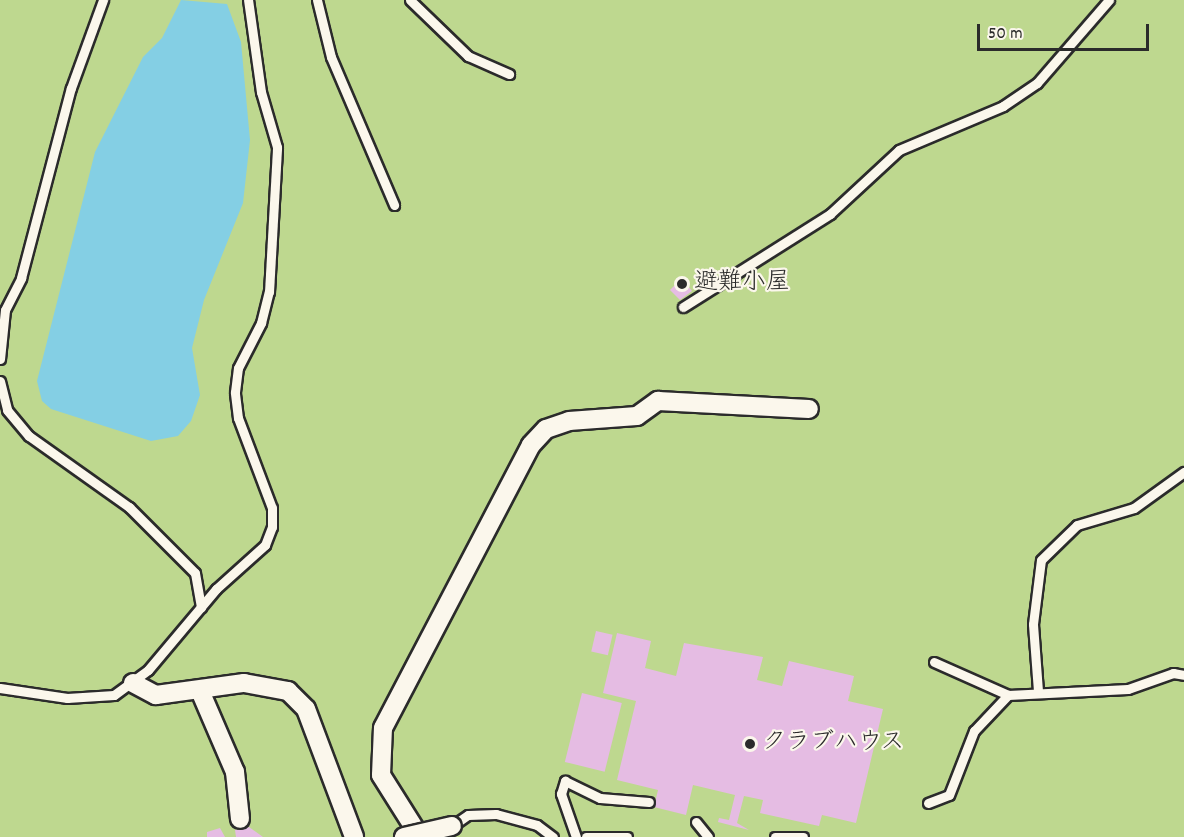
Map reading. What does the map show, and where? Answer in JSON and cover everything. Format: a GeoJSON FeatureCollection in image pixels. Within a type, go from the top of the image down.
{"type":"FeatureCollection","features":[{"type":"Feature","properties":{"kind":"street"},"geometry":{"type":"LineString","coordinates":[[420,837],[381,775],[383,728],[531,445],[546,429],[569,421],[637,416],[658,401],[809,409]]}},
{"type":"Feature","properties":{"kind":"street"},"geometry":{"type":"LineString","coordinates":[[133,683],[156,695],[201,693],[244,683],[288,691],[306,709],[354,837]]}},
{"type":"Feature","properties":{"kind":"street"},"geometry":{"type":"LineString","coordinates":[[201,693],[235,772],[240,819]]}},
{"type":"Feature","properties":{"kind":"street"},"geometry":{"type":"LineString","coordinates":[[404,837],[452,826]]}},
{"type":"Feature","properties":{"kind":"lane"},"geometry":{"type":"LineString","coordinates":[[0,359],[5,310],[21,278],[71,88],[104,0]]}},
{"type":"Feature","properties":{"kind":"lane"},"geometry":{"type":"LineString","coordinates":[[0,688],[90,697],[114,695],[133,683],[201,607],[265,545],[272,527],[272,508],[238,418],[235,392],[238,368],[261,323],[268,292],[277,147],[261,92],[249,0]]}},
{"type":"Feature","properties":{"kind":"lane"},"geometry":{"type":"LineString","coordinates":[[317,0],[332,57],[394,205]]}},
{"type":"Feature","properties":{"kind":"lane"},"geometry":{"type":"LineString","coordinates":[[410,0],[468,56],[509,74]]}},
{"type":"Feature","properties":{"kind":"lane"},"geometry":{"type":"LineString","coordinates":[[683,307],[830,214],[899,150],[1003,106],[1037,83],[1109,0]]}},
{"type":"Feature","properties":{"kind":"lane"},"geometry":{"type":"LineString","coordinates":[[0,381],[7,410],[29,436],[129,507],[195,573],[201,607]]}},
{"type":"Feature","properties":{"kind":"lane"},"geometry":{"type":"LineString","coordinates":[[1038,691],[1033,624],[1041,560],[1077,525],[1134,508],[1184,472]]}},
{"type":"Feature","properties":{"kind":"lane"},"geometry":{"type":"LineString","coordinates":[[934,662],[1008,695],[1038,691],[1128,689],[1173,673],[1184,675]]}},
{"type":"Feature","properties":{"kind":"lane"},"geometry":{"type":"LineString","coordinates":[[928,803],[949,795],[974,731],[1008,695]]}},
{"type":"Feature","properties":{"kind":"lane"},"geometry":{"type":"LineString","coordinates":[[576,837],[561,794],[565,781],[600,798],[649,802]]}},
{"type":"Feature","properties":{"kind":"lane"},"geometry":{"type":"LineString","coordinates":[[452,826],[468,815],[496,814],[537,825],[554,837]]}},
{"type":"Feature","properties":{"kind":"lane"},"geometry":{"type":"LineString","coordinates":[[696,822],[708,837]]}},
{"type":"Feature","properties":{"kind":"lane"},"geometry":{"type":"LineString","coordinates":[[586,837],[627,837]]}},
{"type":"Feature","properties":{"kind":"lane"},"geometry":{"type":"LineString","coordinates":[[775,837],[803,837]]}},
{"type":"Feature","properties":{"kind":"green space"},"geometry":{"type":"Polygon","coordinates":[[[0,0],[1184,0],[1184,837],[0,837],[0,0]]]}},
{"type":"Feature","properties":{"kind":"water"},"geometry":{"type":"Polygon","coordinates":[[[181,0],[227,4],[241,42],[250,140],[243,203],[204,300],[192,348],[200,395],[191,421],[178,436],[151,441],[51,409],[42,401],[37,381],[95,152],[143,57],[162,38],[181,0]]]}},
{"type":"Feature","properties":{"kind":"building","name":"避難小屋"},"geometry":{"type":"Polygon","coordinates":[[[682,278],[692,291],[680,300],[670,290],[682,278]]]}},
{"type":"Feature","properties":{"kind":"building"},"geometry":{"type":"Polygon","coordinates":[[[596,631],[613,635],[608,655],[591,651],[596,631]]]}},
{"type":"Feature","properties":{"kind":"building","name":"クラブハウス"},"geometry":{"type":"Polygon","coordinates":[[[617,633],[651,641],[645,668],[676,676],[684,643],[763,657],[757,680],[782,686],[789,661],[854,676],[848,701],[883,709],[856,823],[822,815],[819,826],[760,813],[763,800],[744,796],[737,823],[749,830],[718,822],[719,818],[729,820],[735,795],[693,785],[686,815],[654,807],[658,790],[617,780],[636,701],[603,693],[617,633]]]}},
{"type":"Feature","properties":{"kind":"building"},"geometry":{"type":"Polygon","coordinates":[[[582,693],[622,703],[605,772],[565,762],[582,693]]]}},
{"type":"Feature","properties":{"kind":"building"},"geometry":{"type":"Polygon","coordinates":[[[249,827],[263,837],[236,837],[235,830],[249,827]]]}},
{"type":"Feature","properties":{"kind":"building"},"geometry":{"type":"Polygon","coordinates":[[[220,828],[225,837],[207,837],[207,832],[220,828]]]}},
{"type":"Feature","properties":{"kind":"place","name":"避難小屋"},"geometry":{"type":"Point","coordinates":[682,284]}},
{"type":"Feature","properties":{"kind":"place","name":"クラブハウス"},"geometry":{"type":"Point","coordinates":[750,744]}}]}
